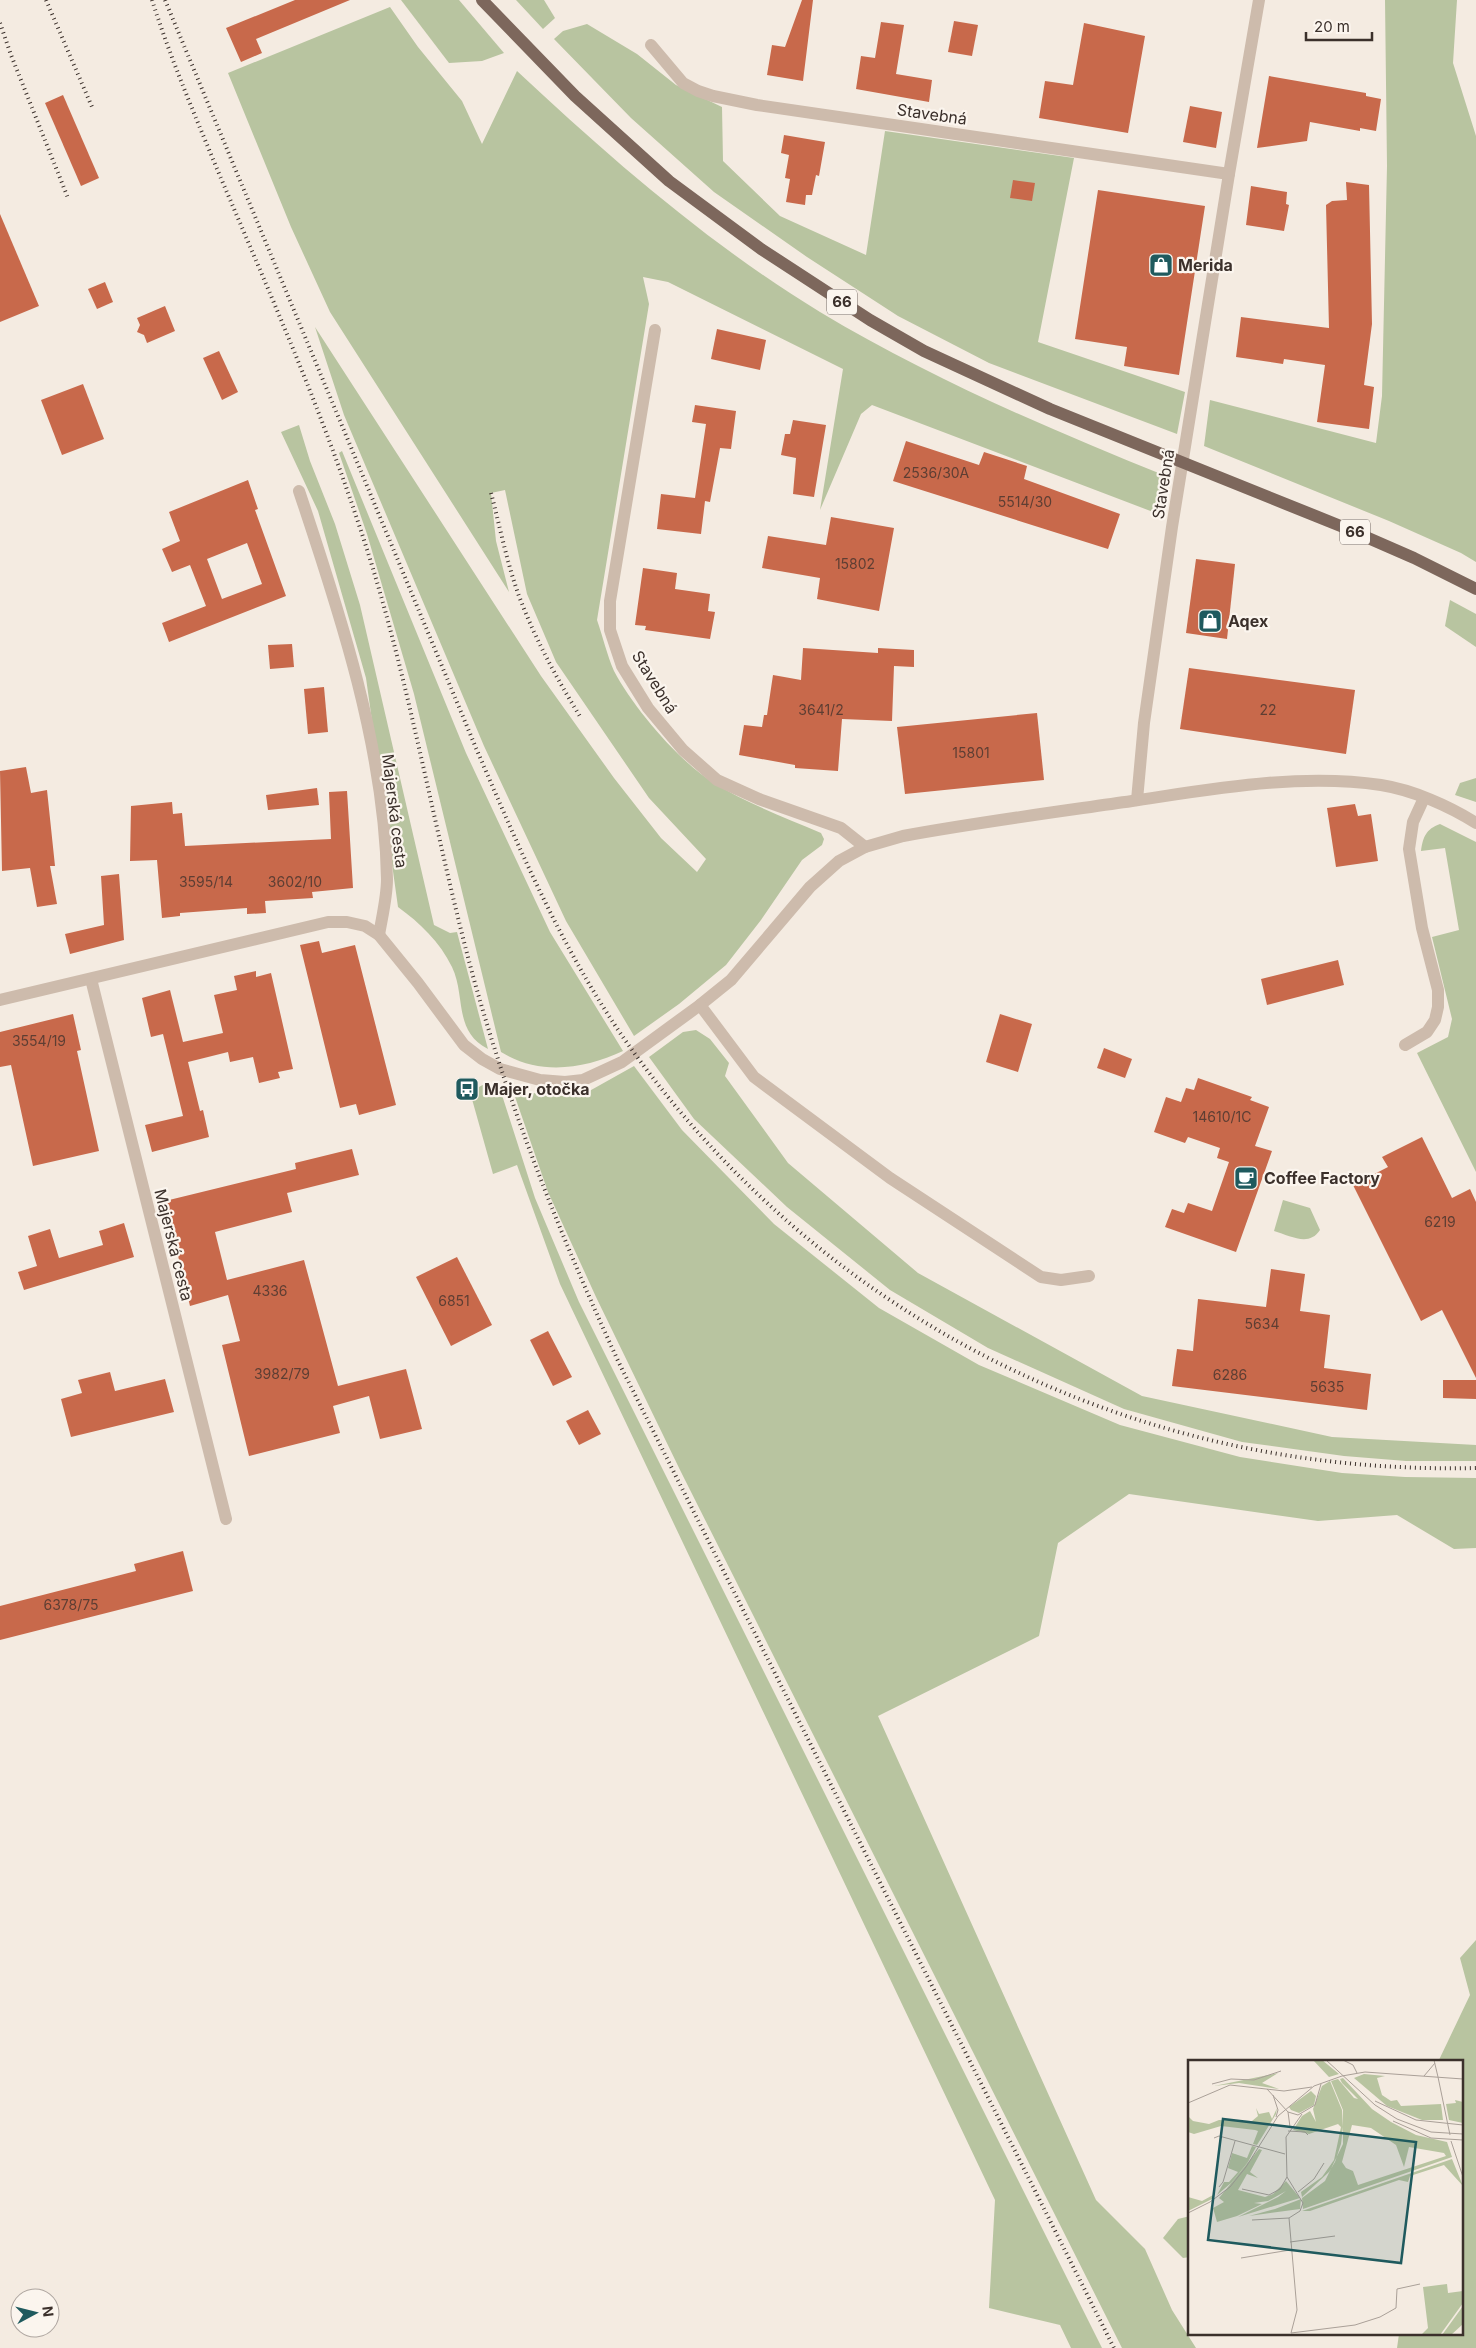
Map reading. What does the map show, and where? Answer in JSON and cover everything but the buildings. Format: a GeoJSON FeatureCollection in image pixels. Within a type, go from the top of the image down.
{"type":"FeatureCollection","features":[{"type":"Feature","properties":{"kind":"main road","name":"66"},"geometry":{"type":"LineString","coordinates":[[482,0],[575,96],[669,181],[714,216],[819,288],[924,351],[1050,410],[1396,550],[1476,590]]}},
{"type":"Feature","properties":{"kind":"street","name":"Stavebná"},"geometry":{"type":"LineString","coordinates":[[1137,800],[1144,723],[1172,526],[1259,0]]}},
{"type":"Feature","properties":{"kind":"street","name":"Stavebná"},"geometry":{"type":"LineString","coordinates":[[651,45],[684,83],[713,96],[767,107],[1229,174]]}},
{"type":"Feature","properties":{"kind":"street","name":"Stavebná"},"geometry":{"type":"LineString","coordinates":[[655,330],[610,601],[610,630],[622,666],[648,708],[677,743],[717,780],[759,799],[841,828],[865,847]]}},
{"type":"Feature","properties":{"kind":"street","name":"Majerská cesta"},"geometry":{"type":"LineString","coordinates":[[299,491],[349,650],[376,772],[384,836],[387,881],[380,935]]}},
{"type":"Feature","properties":{"kind":"street"},"geometry":{"type":"LineString","coordinates":[[0,1000],[328,922],[347,922],[365,926],[380,935],[464,1045],[482,1059],[500,1069],[540,1080],[565,1082],[583,1080],[622,1062],[731,980],[810,887],[840,861],[865,847],[903,836],[948,827],[1222,788],[1285,783],[1337,782],[1383,786],[1424,798],[1473,819]]}},
{"type":"Feature","properties":{"kind":"street"},"geometry":{"type":"LineString","coordinates":[[1405,1045],[1427,1032],[1435,1020],[1438,1008],[1438,990],[1422,928],[1410,849],[1413,822],[1424,798]]}},
{"type":"Feature","properties":{"kind":"street","name":"Majerská cesta"},"geometry":{"type":"LineString","coordinates":[[90,980],[226,1519]]}},
{"type":"Feature","properties":{"kind":"street"},"geometry":{"type":"LineString","coordinates":[[700,1005],[754,1077],[890,1178],[1041,1276],[1061,1280],[1089,1276]]}},
{"type":"Feature","properties":{"kind":"green space"},"geometry":{"type":"Polygon","coordinates":[[[401,0],[459,0],[504,53],[482,61],[449,63],[401,0]]]}},
{"type":"Feature","properties":{"kind":"green space"},"geometry":{"type":"Polygon","coordinates":[[[516,0],[544,0],[555,18],[543,29],[516,0]]]}},
{"type":"Feature","properties":{"kind":"green space"},"geometry":{"type":"Polygon","coordinates":[[[1385,0],[1457,0],[1453,63],[1476,136],[1476,562],[1461,553],[1389,521],[1204,446],[1210,400],[1376,443],[1382,396],[1387,166],[1385,0]]]}},
{"type":"Feature","properties":{"kind":"green space"},"geometry":{"type":"Polygon","coordinates":[[[390,7],[418,47],[462,101],[482,144],[517,71],[662,199],[739,258],[820,312],[904,359],[990,401],[1166,476],[1161,515],[872,405],[861,414],[820,510],[843,369],[668,282],[643,277],[649,304],[597,620],[607,652],[614,671],[632,700],[684,760],[711,781],[737,796],[821,833],[824,839],[822,845],[802,860],[761,920],[726,965],[679,1004],[634,1036],[566,921],[484,746],[344,415],[315,327],[541,676],[614,778],[661,838],[697,872],[706,859],[649,798],[556,662],[527,594],[505,490],[491,493],[496,541],[509,592],[330,312],[291,227],[228,73],[390,7]]]}},
{"type":"Feature","properties":{"kind":"green space"},"geometry":{"type":"Polygon","coordinates":[[[587,24],[637,54],[676,85],[722,107],[723,161],[780,216],[866,255],[885,131],[1074,158],[1038,342],[1185,392],[1177,434],[989,363],[898,316],[807,257],[714,192],[631,118],[554,39],[563,31],[587,24]]]}},
{"type":"Feature","properties":{"kind":"green space"},"geometry":{"type":"Polygon","coordinates":[[[299,425],[310,461],[335,524],[360,605],[434,925],[450,933],[457,932],[488,1049],[477,1041],[465,1023],[456,978],[442,949],[429,934],[398,907],[366,678],[318,511],[281,432],[299,425]]]}},
{"type":"Feature","properties":{"kind":"green space"},"geometry":{"type":"Polygon","coordinates":[[[342,451],[466,753],[550,932],[623,1051],[578,1066],[562,1067],[546,1067],[531,1064],[516,1060],[501,1052],[414,694],[367,534],[339,453],[342,451]]]}},
{"type":"Feature","properties":{"kind":"green space"},"geometry":{"type":"Polygon","coordinates":[[[1450,600],[1476,614],[1476,647],[1445,626],[1450,600]]]}},
{"type":"Feature","properties":{"kind":"green space"},"geometry":{"type":"Polygon","coordinates":[[[1476,778],[1476,802],[1455,795],[1460,783],[1476,778]]]}},
{"type":"Feature","properties":{"kind":"green space"},"geometry":{"type":"Polygon","coordinates":[[[1440,824],[1476,842],[1476,1172],[1417,1053],[1448,1037],[1452,1019],[1432,937],[1459,930],[1445,848],[1421,851],[1428,831],[1440,824]]]}},
{"type":"Feature","properties":{"kind":"green space"},"geometry":{"type":"Polygon","coordinates":[[[696,1030],[710,1039],[729,1063],[725,1076],[788,1163],[918,1273],[1142,1396],[1332,1437],[1476,1445],[1476,1461],[1406,1461],[1344,1456],[1242,1442],[1124,1409],[988,1348],[890,1290],[787,1207],[694,1119],[649,1057],[683,1032],[696,1030]]]}},
{"type":"Feature","properties":{"kind":"green space"},"geometry":{"type":"Polygon","coordinates":[[[634,1066],[682,1130],[774,1224],[879,1308],[979,1365],[1120,1425],[1240,1457],[1342,1473],[1405,1477],[1476,1478],[1476,1548],[1454,1549],[1397,1515],[1318,1521],[1129,1494],[1058,1543],[1039,1636],[878,1716],[1096,2200],[1145,2249],[1172,2310],[1196,2348],[1122,2348],[681,1472],[596,1297],[548,1192],[513,1091],[563,1096],[584,1094],[634,1066]]]}},
{"type":"Feature","properties":{"kind":"green space"},"geometry":{"type":"Polygon","coordinates":[[[488,1082],[501,1092],[535,1198],[579,1302],[1102,2348],[1071,2348],[1060,2325],[989,2308],[995,2200],[560,1284],[517,1165],[493,1174],[470,1092],[488,1082]]]}},
{"type":"Feature","properties":{"kind":"green space"},"geometry":{"type":"Polygon","coordinates":[[[1283,1200],[1310,1208],[1320,1230],[1316,1235],[1311,1238],[1299,1239],[1274,1231],[1283,1200]]]}},
{"type":"Feature","properties":{"kind":"green space"},"geometry":{"type":"Polygon","coordinates":[[[1476,1940],[1476,2348],[1397,2348],[1399,2336],[1464,2336],[1464,2060],[1439,2060],[1470,1995],[1460,1958],[1476,1940]]]}},
{"type":"Feature","properties":{"kind":"green space"},"geometry":{"type":"Polygon","coordinates":[[[1188,2216],[1188,2257],[1183,2258],[1163,2238],[1178,2219],[1188,2216]]]}},
{"type":"Feature","properties":{"kind":"railway"},"geometry":{"type":"LineString","coordinates":[[46,0],[92,107]]}},
{"type":"Feature","properties":{"kind":"railway"},"geometry":{"type":"LineString","coordinates":[[152,0],[167,45],[193,111],[326,432],[357,519],[391,632],[473,976],[503,1075],[557,1221],[619,1363],[1114,2348]]}},
{"type":"Feature","properties":{"kind":"railway"},"geometry":{"type":"LineString","coordinates":[[165,0],[476,748],[547,906],[588,982],[610,1018],[635,1054],[714,1150],[802,1234],[899,1306],[1004,1366],[1115,1412],[1231,1445],[1352,1464],[1476,1468]]}},
{"type":"Feature","properties":{"kind":"railway"},"geometry":{"type":"LineString","coordinates":[[0,23],[68,198]]}},
{"type":"Feature","properties":{"kind":"railway"},"geometry":{"type":"LineString","coordinates":[[491,493],[511,571],[525,612],[563,689],[581,718]]}},
{"type":"Feature","properties":{"kind":"place","name":"Merida"},"geometry":{"type":"Point","coordinates":[1161,265]}},
{"type":"Feature","properties":{"kind":"place","name":"Aqex"},"geometry":{"type":"Point","coordinates":[1210,621]}},
{"type":"Feature","properties":{"kind":"place","name":"Majer, otočka"},"geometry":{"type":"Point","coordinates":[467,1089]}},
{"type":"Feature","properties":{"kind":"place","name":"Coffee Factory"},"geometry":{"type":"Point","coordinates":[1246,1178]}}]}
